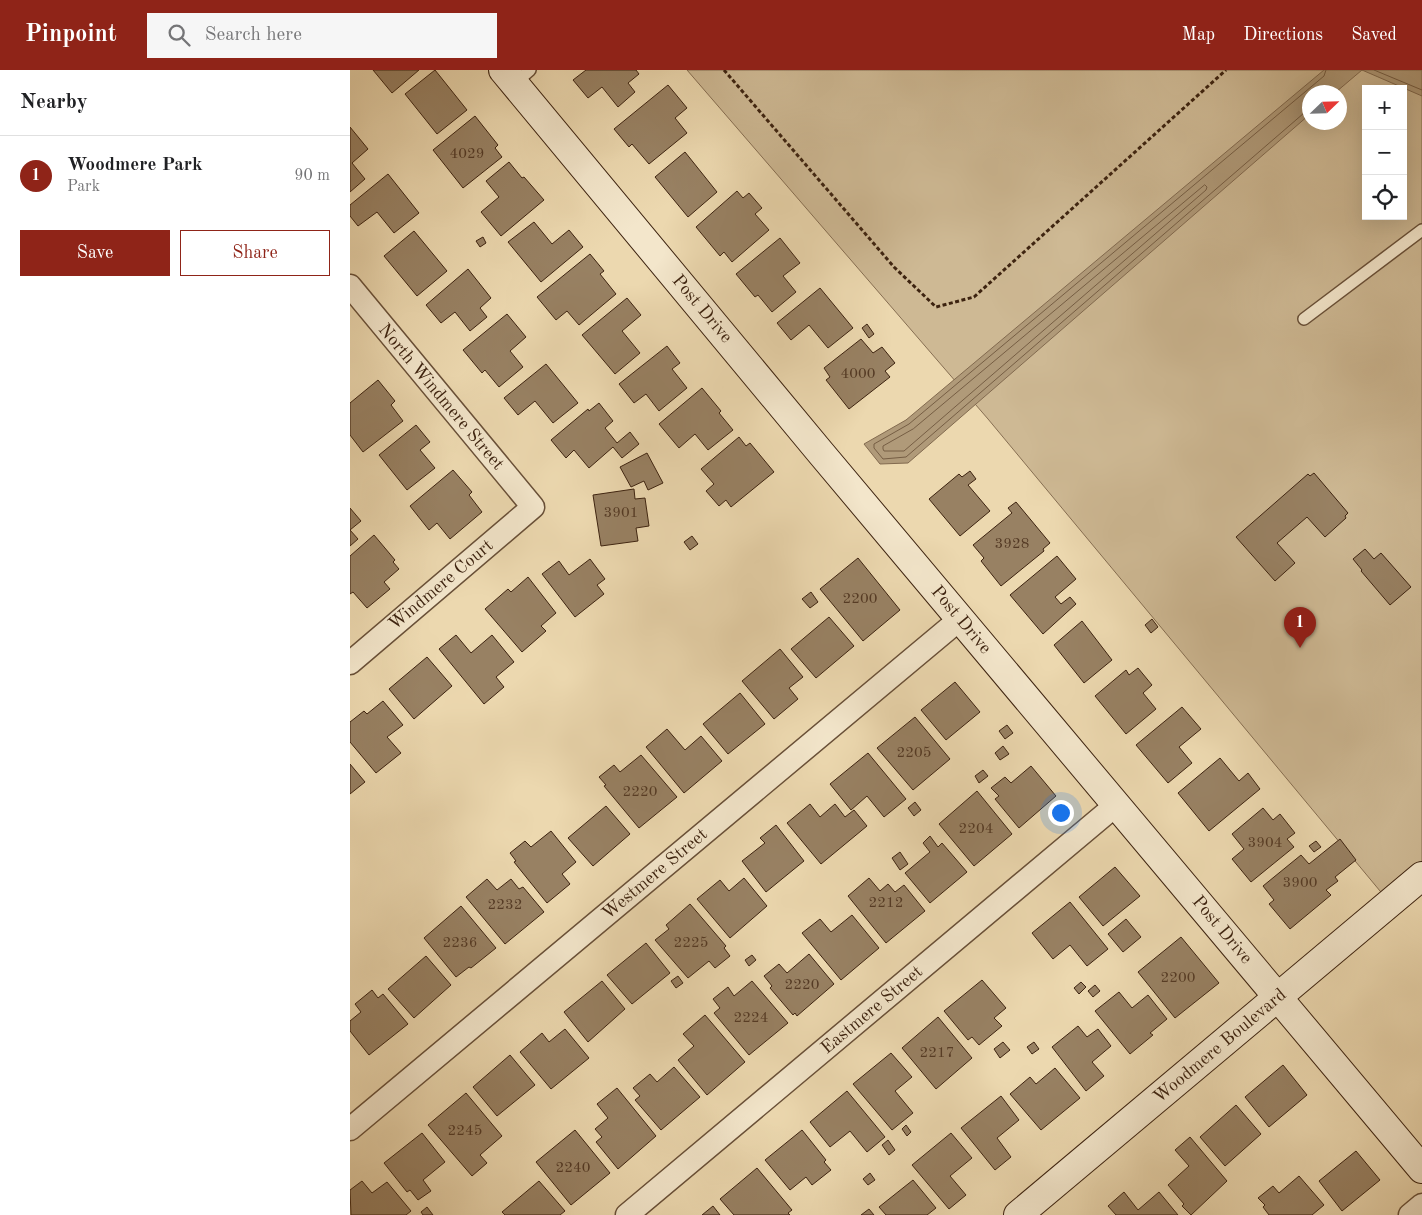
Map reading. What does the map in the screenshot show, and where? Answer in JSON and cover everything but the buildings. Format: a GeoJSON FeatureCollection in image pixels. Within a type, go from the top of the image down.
{"type":"FeatureCollection","features":[{"type":"Feature","properties":{"kind":"street","name":"Post Drive"},"geometry":{"type":"LineString","coordinates":[[516,75],[820,452],[1422,1168]]}},
{"type":"Feature","properties":{"kind":"street","name":"North Windmere Street"},"geometry":{"type":"LineString","coordinates":[[350,286],[533,507]]}},
{"type":"Feature","properties":{"kind":"street","name":"Windmere Court"},"geometry":{"type":"LineString","coordinates":[[351,660],[533,507]]}},
{"type":"Feature","properties":{"kind":"street","name":"Westmere Street"},"geometry":{"type":"LineString","coordinates":[[350,1129],[960,619]]}},
{"type":"Feature","properties":{"kind":"street","name":"Eastmere Street"},"geometry":{"type":"LineString","coordinates":[[627,1215],[1116,805]]}},
{"type":"Feature","properties":{"kind":"street","name":"Woodmere Boulevard"},"geometry":{"type":"LineString","coordinates":[[1018,1215],[1422,876]]}},
{"type":"Feature","properties":{"kind":"street"},"geometry":{"type":"LineString","coordinates":[[1410,1215],[1422,1205]]}},
{"type":"Feature","properties":{"kind":"lane"},"geometry":{"type":"LineString","coordinates":[[1304,319],[1422,230]]}},
{"type":"Feature","properties":{"kind":"path"},"geometry":{"type":"LineString","coordinates":[[724,70],[894,267],[936,307],[974,297],[1226,70]]}},
{"type":"Feature","properties":{"kind":"shaded area"},"geometry":{"type":"Polygon","coordinates":[[[687,70],[1422,70],[1422,876],[1390,903],[988,419],[687,70]]]}},
{"type":"Feature","properties":{"kind":"water"},"geometry":{"type":"Polygon","coordinates":[[[1324,70],[1362,70],[1344,85],[1306,85],[1324,70]]]}},
{"type":"Feature","properties":{"kind":"water"},"geometry":{"type":"Polygon","coordinates":[[[1362,70],[1422,70],[1422,96],[1407,90],[1407,85],[1397,85],[1362,70]]]}},
{"type":"Feature","properties":{"kind":"water"},"geometry":{"type":"Polygon","coordinates":[[[1302,88],[1302,121],[908,463],[880,464],[864,444],[906,420],[1302,88]]]}},
{"type":"Feature","properties":{"kind":"place","name":"Woodmere Park"},"geometry":{"type":"Point","coordinates":[1300,648]}}]}
